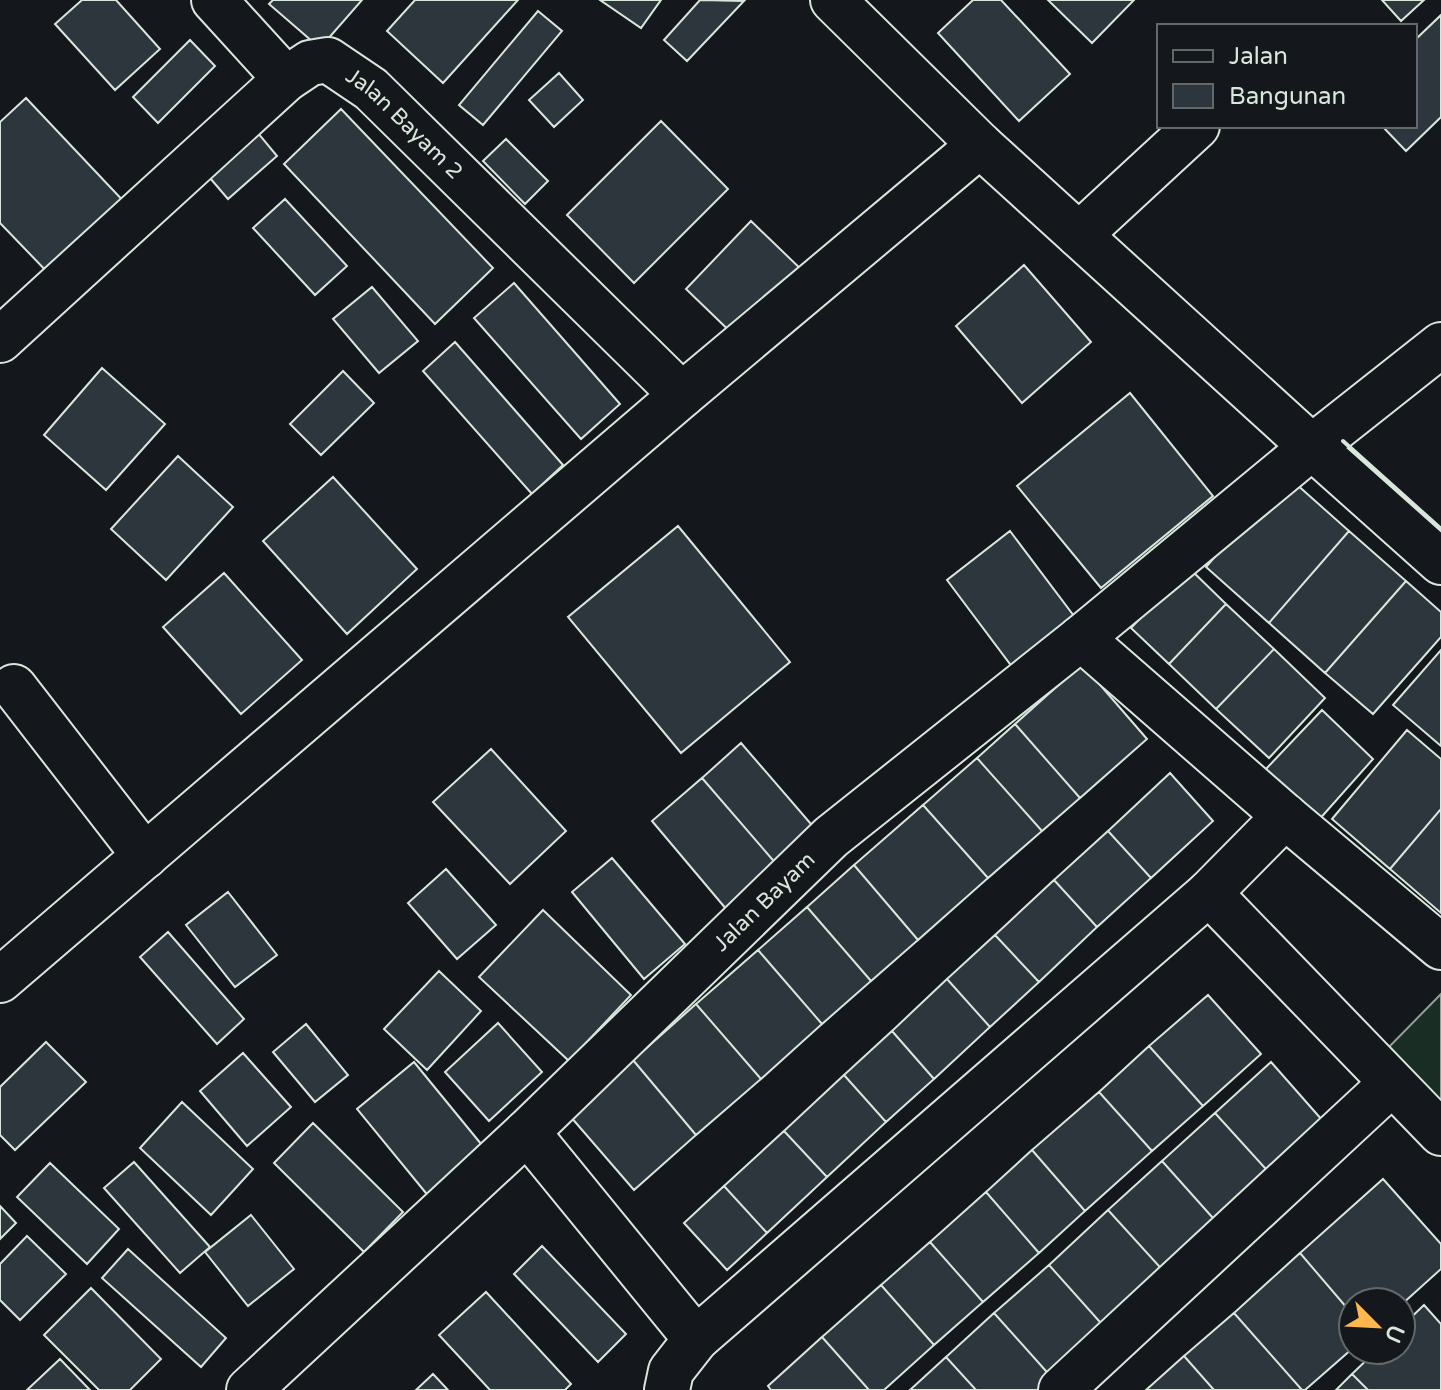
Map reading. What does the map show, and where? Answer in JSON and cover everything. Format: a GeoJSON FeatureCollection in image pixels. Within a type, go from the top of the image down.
{"type":"FeatureCollection","features":[{"type":"Feature","properties":{"kind":"street"},"geometry":{"type":"LineString","coordinates":[[214,0],[286,79]]}},
{"type":"Feature","properties":{"kind":"street"},"geometry":{"type":"LineString","coordinates":[[833,0],[980,145],[1441,562]]}},
{"type":"Feature","properties":{"kind":"street","name":"Jalan Bayam 2"},"geometry":{"type":"LineString","coordinates":[[0,340],[286,79],[310,63],[328,60],[371,89],[682,395]]}},
{"type":"Feature","properties":{"kind":"street"},"geometry":{"type":"LineString","coordinates":[[1079,235],[1195,128]]}},
{"type":"Feature","properties":{"kind":"street"},"geometry":{"type":"LineString","coordinates":[[0,980],[682,395],[980,145]]}},
{"type":"Feature","properties":{"kind":"street","name":"Jalan Bayam"},"geometry":{"type":"LineString","coordinates":[[249,1390],[527,1132],[831,837],[1441,345]]}},
{"type":"Feature","properties":{"kind":"street"},"geometry":{"type":"LineString","coordinates":[[1081,638],[1441,947]]}},
{"type":"Feature","properties":{"kind":"street"},"geometry":{"type":"LineString","coordinates":[[14,687],[145,856]]}},
{"type":"Feature","properties":{"kind":"street"},"geometry":{"type":"LineString","coordinates":[[667,1390],[671,1371],[696,1339],[1209,893],[1285,816]]}},
{"type":"Feature","properties":{"kind":"street"},"geometry":{"type":"LineString","coordinates":[[1209,893],[1441,1133]]}},
{"type":"Feature","properties":{"kind":"street"},"geometry":{"type":"LineString","coordinates":[[1061,1390],[1392,1083]]}},
{"type":"Feature","properties":{"kind":"street"},"geometry":{"type":"LineString","coordinates":[[527,1132],[696,1339]]}},
{"type":"Feature","properties":{"kind":"green space"},"geometry":{"type":"Polygon","coordinates":[[[1441,994],[1441,1107],[1385,1051],[1441,994]]]}},
{"type":"Feature","properties":{"kind":"building"},"geometry":{"type":"Polygon","coordinates":[[[82,0],[116,0],[160,49],[115,90],[55,24],[82,0]]]}},
{"type":"Feature","properties":{"kind":"building"},"geometry":{"type":"Polygon","coordinates":[[[273,0],[362,0],[320,48],[269,4],[273,0]]]}},
{"type":"Feature","properties":{"kind":"building"},"geometry":{"type":"Polygon","coordinates":[[[415,0],[518,0],[443,83],[387,31],[415,0]]]}},
{"type":"Feature","properties":{"kind":"building"},"geometry":{"type":"Polygon","coordinates":[[[600,0],[661,0],[641,28],[600,0]]]}},
{"type":"Feature","properties":{"kind":"building"},"geometry":{"type":"Polygon","coordinates":[[[700,0],[744,1],[687,61],[664,40],[700,0]]]}},
{"type":"Feature","properties":{"kind":"building"},"geometry":{"type":"Polygon","coordinates":[[[973,0],[1001,0],[1070,74],[1019,121],[938,33],[973,0]]]}},
{"type":"Feature","properties":{"kind":"building"},"geometry":{"type":"Polygon","coordinates":[[[1048,0],[1134,0],[1092,43],[1048,0]]]}},
{"type":"Feature","properties":{"kind":"building"},"geometry":{"type":"Polygon","coordinates":[[[1382,0],[1424,0],[1401,21],[1382,0]]]}},
{"type":"Feature","properties":{"kind":"building"},"geometry":{"type":"Polygon","coordinates":[[[538,11],[562,31],[483,125],[459,105],[538,11]]]}},
{"type":"Feature","properties":{"kind":"building"},"geometry":{"type":"Polygon","coordinates":[[[1441,15],[1441,117],[1406,151],[1384,128],[1417,128],[1417,38],[1441,15]]]}},
{"type":"Feature","properties":{"kind":"building"},"geometry":{"type":"Polygon","coordinates":[[[190,40],[215,66],[158,123],[133,97],[190,40]]]}},
{"type":"Feature","properties":{"kind":"building"},"geometry":{"type":"Polygon","coordinates":[[[559,73],[583,100],[554,127],[529,100],[559,73]]]}},
{"type":"Feature","properties":{"kind":"building"},"geometry":{"type":"Polygon","coordinates":[[[26,98],[129,207],[53,278],[0,223],[0,122],[26,98]]]}},
{"type":"Feature","properties":{"kind":"building"},"geometry":{"type":"Polygon","coordinates":[[[341,109],[493,268],[435,324],[284,164],[341,109]]]}},
{"type":"Feature","properties":{"kind":"building"},"geometry":{"type":"Polygon","coordinates":[[[248,121],[277,156],[228,199],[198,164],[248,121]]]}},
{"type":"Feature","properties":{"kind":"building"},"geometry":{"type":"Polygon","coordinates":[[[661,121],[728,189],[634,283],[567,215],[661,121]]]}},
{"type":"Feature","properties":{"kind":"building"},"geometry":{"type":"Polygon","coordinates":[[[506,139],[548,181],[525,204],[483,161],[506,139]]]}},
{"type":"Feature","properties":{"kind":"building"},"geometry":{"type":"Polygon","coordinates":[[[285,199],[347,266],[315,295],[253,228],[285,199]]]}},
{"type":"Feature","properties":{"kind":"building"},"geometry":{"type":"Polygon","coordinates":[[[751,221],[807,275],[742,343],[686,289],[751,221]]]}},
{"type":"Feature","properties":{"kind":"building"},"geometry":{"type":"Polygon","coordinates":[[[1024,265],[1091,342],[1022,403],[956,326],[1024,265]]]}},
{"type":"Feature","properties":{"kind":"building"},"geometry":{"type":"Polygon","coordinates":[[[514,283],[620,404],[581,439],[474,318],[514,283]]]}},
{"type":"Feature","properties":{"kind":"building"},"geometry":{"type":"Polygon","coordinates":[[[372,287],[418,341],[379,373],[333,319],[372,287]]]}},
{"type":"Feature","properties":{"kind":"building"},"geometry":{"type":"Polygon","coordinates":[[[455,342],[563,465],[532,494],[423,371],[455,342]]]}},
{"type":"Feature","properties":{"kind":"building"},"geometry":{"type":"Polygon","coordinates":[[[102,368],[165,424],[106,490],[44,435],[102,368]]]}},
{"type":"Feature","properties":{"kind":"building"},"geometry":{"type":"Polygon","coordinates":[[[343,371],[374,403],[321,455],[290,424],[343,371]]]}},
{"type":"Feature","properties":{"kind":"building"},"geometry":{"type":"Polygon","coordinates":[[[1130,393],[1213,496],[1101,588],[1017,486],[1130,393]]]}},
{"type":"Feature","properties":{"kind":"building"},"geometry":{"type":"Polygon","coordinates":[[[178,456],[233,507],[166,580],[111,529],[178,456]]]}},
{"type":"Feature","properties":{"kind":"building"},"geometry":{"type":"Polygon","coordinates":[[[1286,475],[1349,531],[1269,623],[1206,567],[1286,475]]]}},
{"type":"Feature","properties":{"kind":"building"},"geometry":{"type":"Polygon","coordinates":[[[333,477],[417,569],[347,634],[263,541],[333,477]]]}},
{"type":"Feature","properties":{"kind":"building"},"geometry":{"type":"Polygon","coordinates":[[[678,526],[790,662],[681,753],[568,617],[678,526]]]}},
{"type":"Feature","properties":{"kind":"building"},"geometry":{"type":"Polygon","coordinates":[[[1010,531],[1080,624],[1016,672],[947,580],[1010,531]]]}},
{"type":"Feature","properties":{"kind":"building"},"geometry":{"type":"Polygon","coordinates":[[[1349,531],[1406,581],[1325,673],[1269,623],[1349,531]]]}},
{"type":"Feature","properties":{"kind":"building"},"geometry":{"type":"Polygon","coordinates":[[[1188,567],[1226,604],[1169,664],[1131,628],[1188,567]]]}},
{"type":"Feature","properties":{"kind":"building"},"geometry":{"type":"Polygon","coordinates":[[[224,573],[302,660],[241,714],[163,627],[224,573]]]}},
{"type":"Feature","properties":{"kind":"building"},"geometry":{"type":"Polygon","coordinates":[[[1406,581],[1441,612],[1441,637],[1373,714],[1325,673],[1406,581]]]}},
{"type":"Feature","properties":{"kind":"building"},"geometry":{"type":"Polygon","coordinates":[[[1226,604],[1274,649],[1216,709],[1169,664],[1226,604]]]}},
{"type":"Feature","properties":{"kind":"building"},"geometry":{"type":"Polygon","coordinates":[[[1274,649],[1325,698],[1269,758],[1216,709],[1274,649]]]}},
{"type":"Feature","properties":{"kind":"building"},"geometry":{"type":"Polygon","coordinates":[[[1441,650],[1441,746],[1393,705],[1441,650]]]}},
{"type":"Feature","properties":{"kind":"building"},"geometry":{"type":"Polygon","coordinates":[[[1082,664],[1147,739],[1080,798],[1015,724],[1082,664]]]}},
{"type":"Feature","properties":{"kind":"building"},"geometry":{"type":"Polygon","coordinates":[[[1322,710],[1373,759],[1317,822],[1265,770],[1322,710]]]}},
{"type":"Feature","properties":{"kind":"building"},"geometry":{"type":"Polygon","coordinates":[[[1015,724],[1080,798],[1042,831],[977,758],[1015,724]]]}},
{"type":"Feature","properties":{"kind":"building"},"geometry":{"type":"Polygon","coordinates":[[[1407,730],[1441,759],[1441,809],[1390,869],[1332,819],[1407,730]]]}},
{"type":"Feature","properties":{"kind":"building"},"geometry":{"type":"Polygon","coordinates":[[[741,743],[817,831],[778,866],[702,778],[741,743]]]}},
{"type":"Feature","properties":{"kind":"building"},"geometry":{"type":"Polygon","coordinates":[[[491,749],[566,831],[510,884],[433,802],[491,749]]]}},
{"type":"Feature","properties":{"kind":"building"},"geometry":{"type":"Polygon","coordinates":[[[977,758],[1042,831],[988,878],[923,805],[977,758]]]}},
{"type":"Feature","properties":{"kind":"building"},"geometry":{"type":"Polygon","coordinates":[[[1170,773],[1213,821],[1151,878],[1108,831],[1170,773]]]}},
{"type":"Feature","properties":{"kind":"building"},"geometry":{"type":"Polygon","coordinates":[[[702,778],[778,866],[727,910],[652,821],[702,778]]]}},
{"type":"Feature","properties":{"kind":"building"},"geometry":{"type":"Polygon","coordinates":[[[923,805],[988,878],[918,940],[854,865],[923,805]]]}},
{"type":"Feature","properties":{"kind":"building"},"geometry":{"type":"Polygon","coordinates":[[[1441,809],[1441,913],[1390,869],[1441,809]]]}},
{"type":"Feature","properties":{"kind":"building"},"geometry":{"type":"Polygon","coordinates":[[[1108,831],[1151,878],[1097,927],[1054,880],[1108,831]]]}},
{"type":"Feature","properties":{"kind":"building"},"geometry":{"type":"Polygon","coordinates":[[[612,858],[685,944],[644,979],[572,892],[612,858]]]}},
{"type":"Feature","properties":{"kind":"building"},"geometry":{"type":"Polygon","coordinates":[[[854,865],[918,940],[871,981],[807,907],[854,865]]]}},
{"type":"Feature","properties":{"kind":"building"},"geometry":{"type":"Polygon","coordinates":[[[446,869],[496,925],[457,959],[408,903],[446,869]]]}},
{"type":"Feature","properties":{"kind":"building"},"geometry":{"type":"Polygon","coordinates":[[[1054,880],[1097,927],[1039,982],[995,935],[1054,880]]]}},
{"type":"Feature","properties":{"kind":"building"},"geometry":{"type":"Polygon","coordinates":[[[228,892],[277,955],[235,987],[186,925],[228,892]]]}},
{"type":"Feature","properties":{"kind":"building"},"geometry":{"type":"Polygon","coordinates":[[[807,907],[871,981],[822,1024],[758,950],[807,907]]]}},
{"type":"Feature","properties":{"kind":"building"},"geometry":{"type":"Polygon","coordinates":[[[543,910],[631,995],[569,1061],[479,977],[543,910]]]}},
{"type":"Feature","properties":{"kind":"building"},"geometry":{"type":"Polygon","coordinates":[[[168,932],[244,1019],[217,1044],[140,957],[168,932]]]}},
{"type":"Feature","properties":{"kind":"building"},"geometry":{"type":"Polygon","coordinates":[[[995,935],[1039,982],[990,1027],[947,979],[995,935]]]}},
{"type":"Feature","properties":{"kind":"building"},"geometry":{"type":"Polygon","coordinates":[[[758,950],[822,1024],[761,1079],[696,1004],[758,950]]]}},
{"type":"Feature","properties":{"kind":"building"},"geometry":{"type":"Polygon","coordinates":[[[439,971],[481,1011],[427,1070],[384,1029],[439,971]]]}},
{"type":"Feature","properties":{"kind":"building"},"geometry":{"type":"Polygon","coordinates":[[[947,979],[990,1027],[934,1079],[892,1031],[947,979]]]}},
{"type":"Feature","properties":{"kind":"building"},"geometry":{"type":"Polygon","coordinates":[[[1208,995],[1261,1054],[1203,1106],[1149,1046],[1208,995]]]}},
{"type":"Feature","properties":{"kind":"building"},"geometry":{"type":"Polygon","coordinates":[[[696,1004],[761,1079],[696,1135],[633,1060],[696,1004]]]}},
{"type":"Feature","properties":{"kind":"building"},"geometry":{"type":"Polygon","coordinates":[[[498,1023],[542,1072],[489,1121],[445,1072],[498,1023]]]}},
{"type":"Feature","properties":{"kind":"building"},"geometry":{"type":"Polygon","coordinates":[[[306,1024],[348,1075],[315,1102],[273,1052],[306,1024]]]}},
{"type":"Feature","properties":{"kind":"building"},"geometry":{"type":"Polygon","coordinates":[[[892,1031],[934,1079],[886,1122],[844,1075],[892,1031]]]}},
{"type":"Feature","properties":{"kind":"building"},"geometry":{"type":"Polygon","coordinates":[[[46,1042],[86,1082],[15,1150],[0,1135],[0,1087],[46,1042]]]}},
{"type":"Feature","properties":{"kind":"building"},"geometry":{"type":"Polygon","coordinates":[[[1149,1046],[1203,1106],[1152,1151],[1099,1092],[1149,1046]]]}},
{"type":"Feature","properties":{"kind":"building"},"geometry":{"type":"Polygon","coordinates":[[[243,1053],[291,1107],[247,1146],[200,1091],[243,1053]]]}},
{"type":"Feature","properties":{"kind":"building"},"geometry":{"type":"Polygon","coordinates":[[[633,1060],[696,1135],[634,1190],[570,1116],[633,1060]]]}},
{"type":"Feature","properties":{"kind":"building"},"geometry":{"type":"Polygon","coordinates":[[[414,1062],[486,1150],[430,1198],[357,1109],[414,1062]]]}},
{"type":"Feature","properties":{"kind":"building"},"geometry":{"type":"Polygon","coordinates":[[[1271,1062],[1330,1129],[1275,1179],[1215,1113],[1271,1062]]]}},
{"type":"Feature","properties":{"kind":"building"},"geometry":{"type":"Polygon","coordinates":[[[844,1075],[886,1122],[827,1177],[784,1131],[844,1075]]]}},
{"type":"Feature","properties":{"kind":"building"},"geometry":{"type":"Polygon","coordinates":[[[1099,1092],[1152,1151],[1085,1211],[1032,1150],[1099,1092]]]}},
{"type":"Feature","properties":{"kind":"building"},"geometry":{"type":"Polygon","coordinates":[[[182,1102],[253,1169],[211,1215],[140,1148],[182,1102]]]}},
{"type":"Feature","properties":{"kind":"building"},"geometry":{"type":"Polygon","coordinates":[[[1215,1113],[1275,1179],[1221,1227],[1162,1161],[1215,1113]]]}},
{"type":"Feature","properties":{"kind":"building"},"geometry":{"type":"Polygon","coordinates":[[[313,1123],[403,1212],[364,1252],[274,1163],[313,1123]]]}},
{"type":"Feature","properties":{"kind":"building"},"geometry":{"type":"Polygon","coordinates":[[[784,1131],[827,1177],[767,1233],[724,1186],[784,1131]]]}},
{"type":"Feature","properties":{"kind":"building"},"geometry":{"type":"Polygon","coordinates":[[[1032,1150],[1085,1211],[1039,1253],[986,1192],[1032,1150]]]}},
{"type":"Feature","properties":{"kind":"building"},"geometry":{"type":"Polygon","coordinates":[[[1162,1161],[1221,1227],[1168,1276],[1108,1210],[1162,1161]]]}},
{"type":"Feature","properties":{"kind":"building"},"geometry":{"type":"Polygon","coordinates":[[[134,1162],[210,1247],[180,1273],[104,1188],[134,1162]]]}},
{"type":"Feature","properties":{"kind":"building"},"geometry":{"type":"Polygon","coordinates":[[[50,1163],[119,1229],[87,1264],[17,1197],[50,1163]]]}},
{"type":"Feature","properties":{"kind":"building"},"geometry":{"type":"Polygon","coordinates":[[[1383,1179],[1441,1244],[1441,1269],[1417,1291],[1417,1286],[1337,1286],[1337,1296],[1300,1253],[1383,1179]]]}},
{"type":"Feature","properties":{"kind":"building"},"geometry":{"type":"Polygon","coordinates":[[[724,1186],[767,1233],[727,1270],[684,1223],[724,1186]]]}},
{"type":"Feature","properties":{"kind":"building"},"geometry":{"type":"Polygon","coordinates":[[[986,1192],[1039,1253],[983,1302],[930,1242],[986,1192]]]}},
{"type":"Feature","properties":{"kind":"building"},"geometry":{"type":"Polygon","coordinates":[[[0,1206],[16,1223],[0,1239],[0,1206]]]}},
{"type":"Feature","properties":{"kind":"building"},"geometry":{"type":"Polygon","coordinates":[[[1108,1210],[1168,1276],[1108,1331],[1049,1265],[1108,1210]]]}},
{"type":"Feature","properties":{"kind":"building"},"geometry":{"type":"Polygon","coordinates":[[[251,1215],[294,1269],[248,1306],[205,1252],[251,1215]]]}},
{"type":"Feature","properties":{"kind":"building"},"geometry":{"type":"Polygon","coordinates":[[[27,1236],[66,1274],[20,1320],[0,1300],[0,1264],[27,1236]]]}},
{"type":"Feature","properties":{"kind":"building"},"geometry":{"type":"Polygon","coordinates":[[[930,1242],[983,1302],[934,1345],[881,1285],[930,1242]]]}},
{"type":"Feature","properties":{"kind":"building"},"geometry":{"type":"Polygon","coordinates":[[[542,1246],[626,1334],[598,1362],[514,1274],[542,1246]]]}},
{"type":"Feature","properties":{"kind":"building"},"geometry":{"type":"Polygon","coordinates":[[[128,1249],[226,1338],[201,1367],[102,1278],[128,1249]]]}},
{"type":"Feature","properties":{"kind":"building"},"geometry":{"type":"Polygon","coordinates":[[[1300,1253],[1337,1296],[1337,1362],[1302,1390],[1234,1313],[1300,1253]]]}},
{"type":"Feature","properties":{"kind":"building"},"geometry":{"type":"Polygon","coordinates":[[[1049,1265],[1108,1331],[1054,1380],[994,1313],[1049,1265]]]}},
{"type":"Feature","properties":{"kind":"building"},"geometry":{"type":"Polygon","coordinates":[[[881,1285],[934,1345],[884,1390],[869,1390],[822,1337],[881,1285]]]}},
{"type":"Feature","properties":{"kind":"building"},"geometry":{"type":"Polygon","coordinates":[[[91,1288],[161,1359],[130,1390],[99,1390],[44,1335],[91,1288]]]}},
{"type":"Feature","properties":{"kind":"building"},"geometry":{"type":"Polygon","coordinates":[[[486,1292],[571,1384],[565,1390],[490,1390],[439,1335],[486,1292]]]}},
{"type":"Feature","properties":{"kind":"building"},"geometry":{"type":"Polygon","coordinates":[[[1424,1305],[1441,1324],[1441,1390],[1368,1390],[1352,1374],[1360,1366],[1417,1366],[1417,1312],[1424,1305]]]}},
{"type":"Feature","properties":{"kind":"building"},"geometry":{"type":"Polygon","coordinates":[[[994,1313],[1054,1380],[1042,1390],[976,1390],[946,1357],[994,1313]]]}},
{"type":"Feature","properties":{"kind":"building"},"geometry":{"type":"Polygon","coordinates":[[[1234,1313],[1302,1390],[1214,1390],[1184,1356],[1234,1313]]]}},
{"type":"Feature","properties":{"kind":"building"},"geometry":{"type":"Polygon","coordinates":[[[822,1337],[869,1390],[771,1390],[768,1386],[822,1337]]]}},
{"type":"Feature","properties":{"kind":"building"},"geometry":{"type":"Polygon","coordinates":[[[1184,1356],[1214,1390],[1146,1390],[1184,1356]]]}},
{"type":"Feature","properties":{"kind":"building"},"geometry":{"type":"Polygon","coordinates":[[[946,1357],[976,1390],[910,1390],[946,1357]]]}},
{"type":"Feature","properties":{"kind":"building"},"geometry":{"type":"Polygon","coordinates":[[[60,1359],[90,1390],[27,1390],[60,1359]]]}},
{"type":"Feature","properties":{"kind":"building"},"geometry":{"type":"Polygon","coordinates":[[[433,1374],[448,1390],[416,1390],[433,1374]]]}},
{"type":"Feature","properties":{"kind":"building"},"geometry":{"type":"Polygon","coordinates":[[[1352,1374],[1368,1390],[1336,1390],[1352,1374]]]}},
{"type":"Feature","properties":{"kind":"wall"},"geometry":{"type":"LineString","coordinates":[[1343,441],[1441,529]]}}]}
